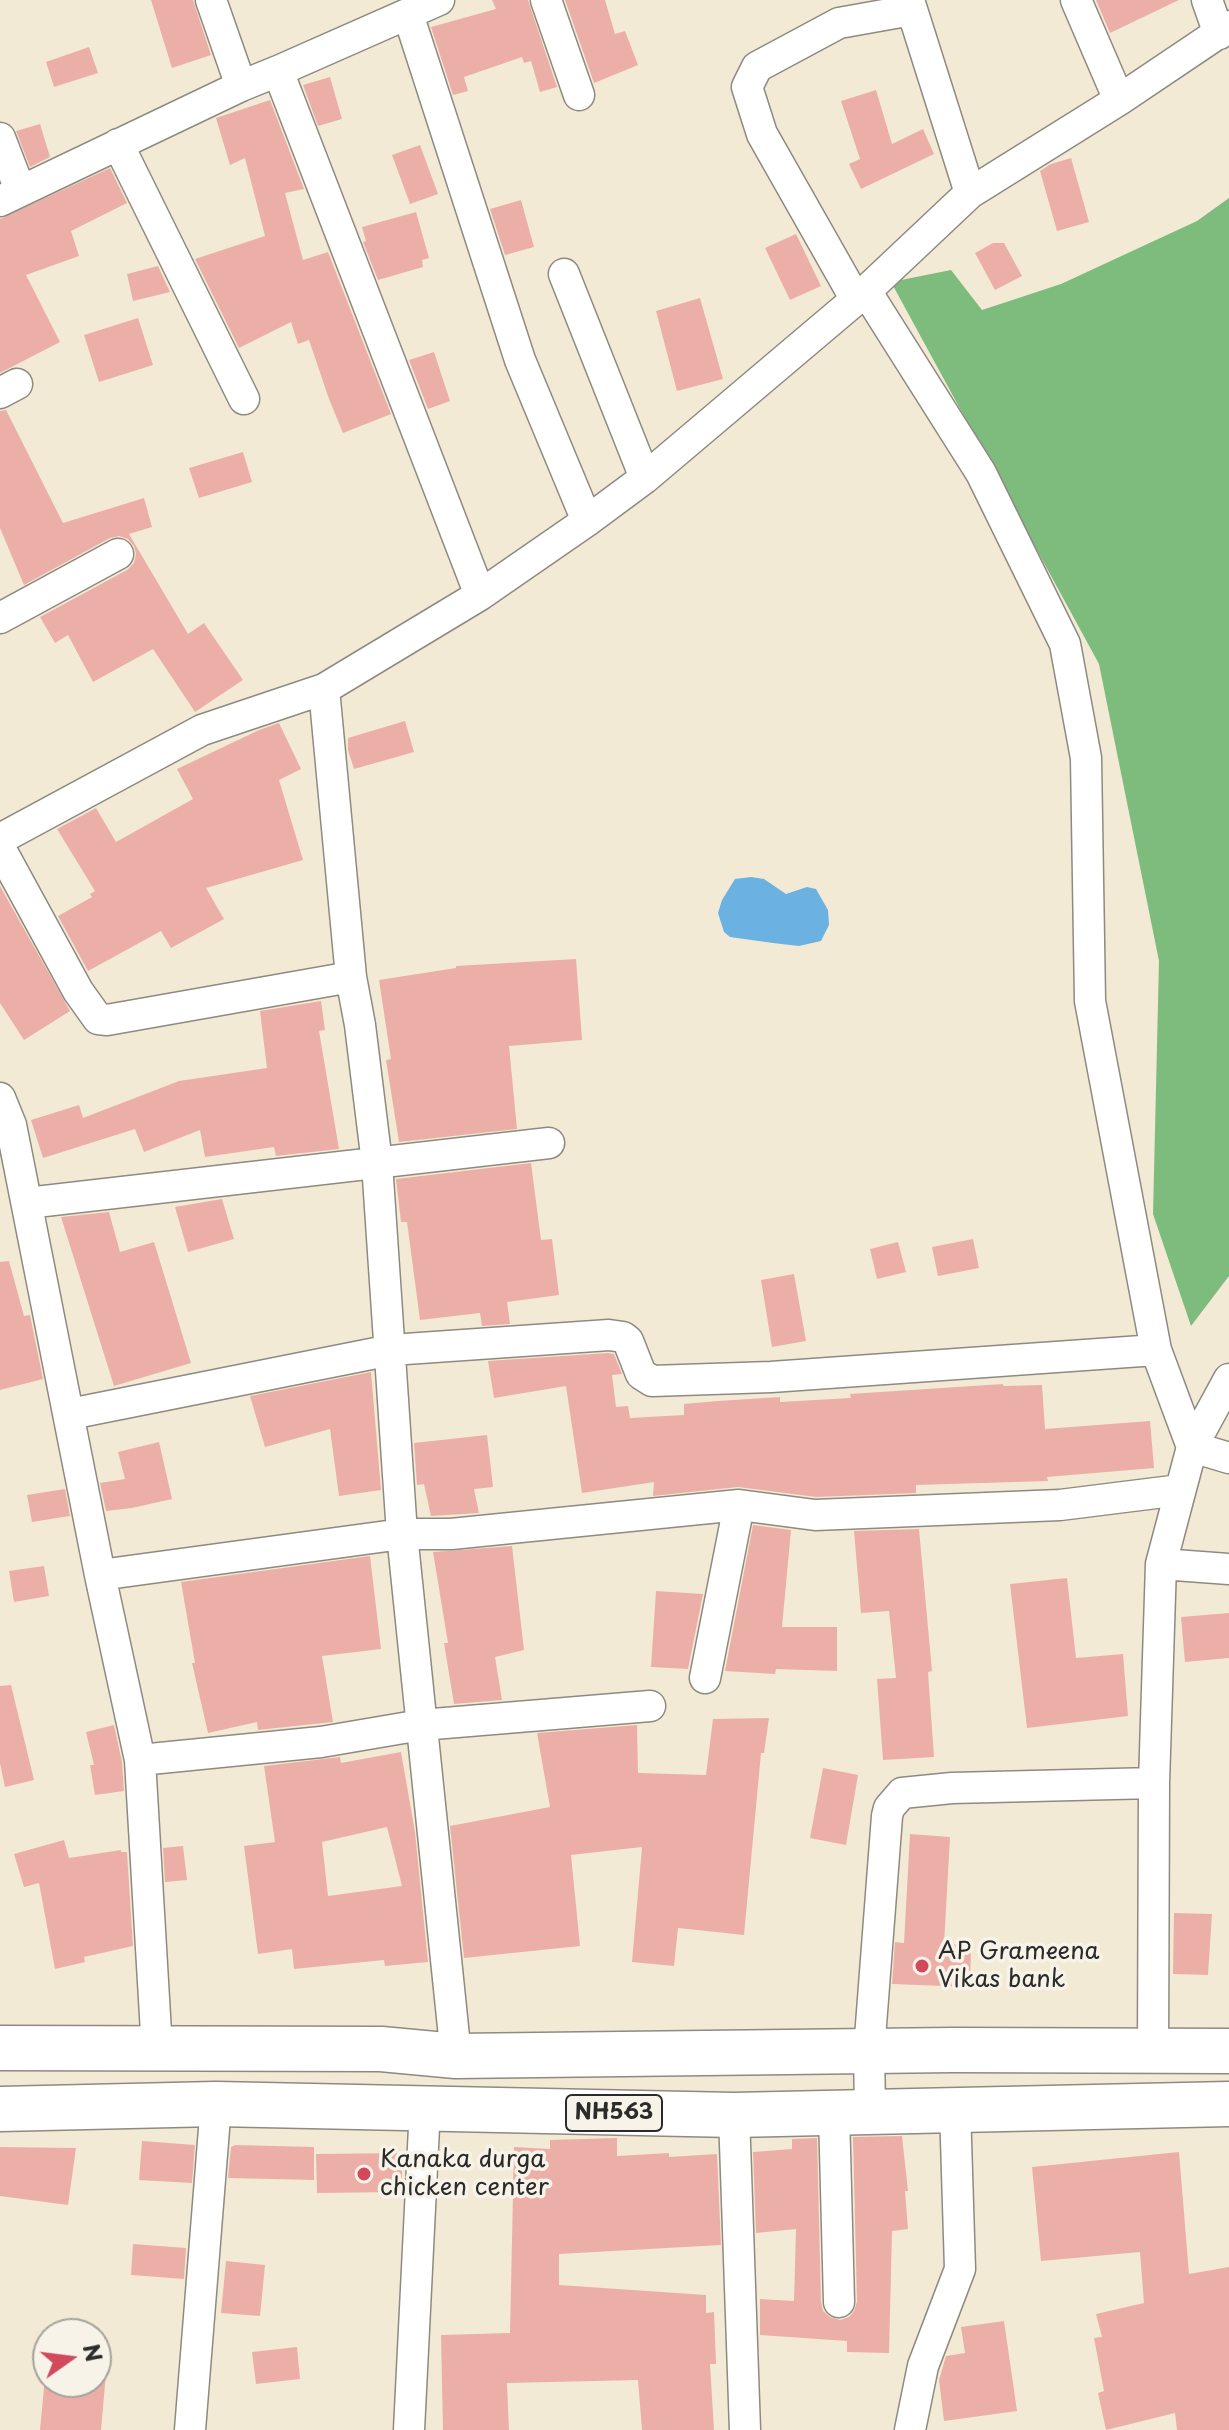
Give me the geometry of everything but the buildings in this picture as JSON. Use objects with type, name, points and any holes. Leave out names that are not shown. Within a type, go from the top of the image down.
[{"type":"highway","points":[[0,2048],[381,2049],[456,2056],[1229,2051]]},
{"type":"highway","name":"NH563","points":[[0,2109],[216,2104],[734,2115],[1229,2104]]},
{"type":"street","points":[[211,0],[241,86]]},
{"type":"street","points":[[0,138],[10,196],[241,86],[439,0]]},
{"type":"street","points":[[546,0],[579,95]]},
{"type":"street","points":[[1076,0],[1119,100]]},
{"type":"street","points":[[0,839],[202,730],[324,689],[480,595],[587,521],[645,478],[861,294],[970,193],[1224,30],[1207,0]]},
{"type":"street","points":[[970,193],[911,5],[833,11],[757,67],[747,87],[762,134],[861,294],[981,473],[1065,644],[1086,758],[1090,1001],[1156,1350],[1192,1447]]},
{"type":"street","points":[[408,14],[520,360],[587,521]]},
{"type":"street","points":[[278,71],[480,595]]},
{"type":"street","points":[[118,144],[244,399]]},
{"type":"street","points":[[564,274],[645,478]]},
{"type":"street","points":[[0,618],[118,554]]},
{"type":"street","points":[[324,689],[351,977],[377,1163],[402,1534],[456,2056]]},
{"type":"street","points":[[0,848],[78,991],[98,1019],[107,1020],[351,977]]},
{"type":"street","points":[[0,1098],[11,1125],[140,1760],[157,2050]]},
{"type":"street","points":[[27,1203],[549,1143]]},
{"type":"street","points":[[70,1414],[391,1350],[609,1335],[628,1341],[641,1374],[652,1381],[771,1377],[1156,1350]]},
{"type":"street","points":[[1153,2052],[1154,1783],[1161,1564],[1192,1447],[1229,1379]]},
{"type":"street","points":[[1192,1447],[1229,1458]]},
{"type":"street","points":[[100,1575],[402,1534],[451,1534],[739,1505],[815,1515],[1060,1505],[1180,1490]]},
{"type":"street","points":[[705,1678],[739,1505]]},
{"type":"street","points":[[1161,1564],[1229,1569]]},
{"type":"street","points":[[140,1760],[321,1742],[421,1725],[650,1706]]},
{"type":"street","points":[[839,2302],[852,2112],[869,2051],[889,1808],[902,1793],[952,1788],[1154,1783]]},
{"type":"street","points":[[190,2430],[216,2104]]},
{"type":"street","points":[[409,2430],[425,2107]]},
{"type":"street","points":[[910,2430],[923,2366],[960,2269],[955,2108]]},
{"type":"street","points":[[734,2115],[745,2430]]},
{"type":"green space","points":[[1229,198],[1229,1276],[1191,1326],[1153,1214],[1159,961],[1099,664],[891,282],[951,270],[982,310],[1061,284],[1197,221]]},
{"type":"water","points":[[735,879],[764,879],[786,894],[807,887],[816,889],[828,910],[829,925],[821,941],[799,946],[730,937],[724,932],[718,913],[722,900]]},
{"type":"place","name":"AP Grameena Vikas bank","points":[[922,1966]]},
{"type":"place","name":"Kanaka durga chicken center","points":[[364,2174]]}]
